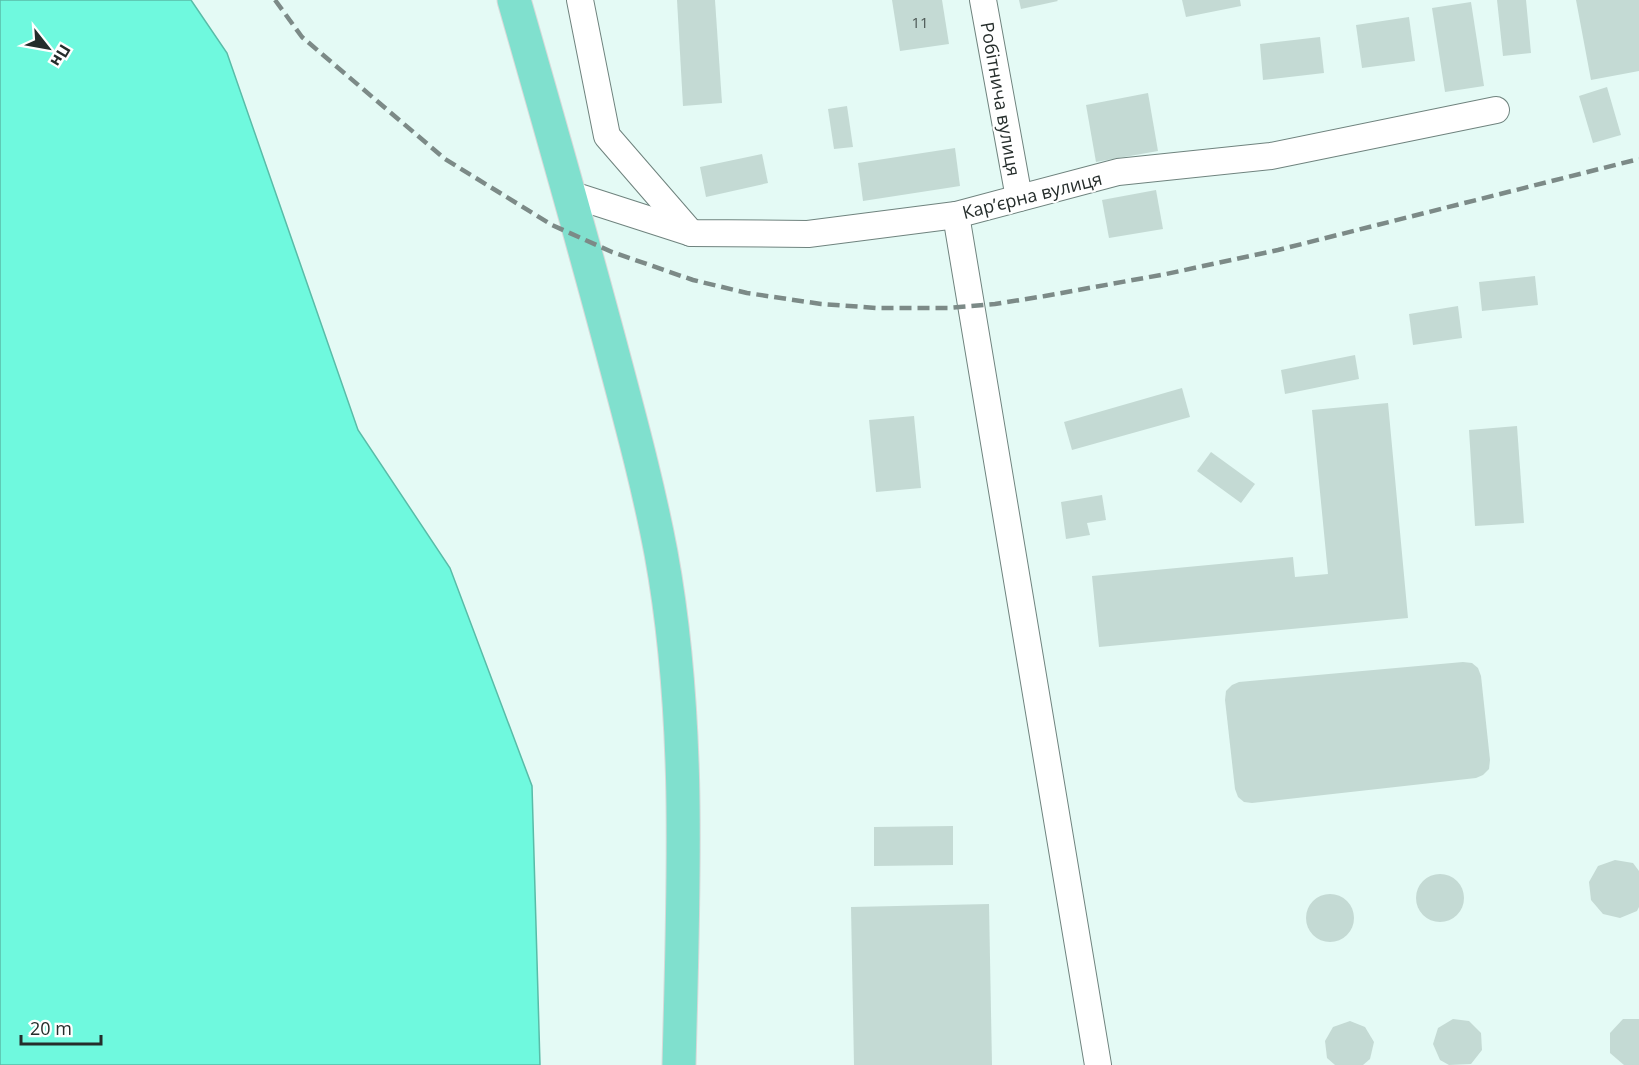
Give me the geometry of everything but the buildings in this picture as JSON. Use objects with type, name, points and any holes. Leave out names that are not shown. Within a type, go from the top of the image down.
[{"type":"highway","points":[[514,0],[570,194],[634,434],[661,554],[674,648],[683,778],[679,1065]]},
{"type":"street","points":[[580,0],[607,136],[691,233]]},
{"type":"street","name":"Робітнича вулиця","points":[[983,0],[1019,198]]},
{"type":"street","name":"Карʼєрна вулиця","points":[[570,194],[691,233],[808,234],[956,214],[1119,172],[1271,156],[1496,110]]},
{"type":"street","points":[[956,214],[1098,1065]]},
{"type":"shaded area","points":[[0,0],[191,0],[227,53],[358,430],[450,568],[532,786],[540,1065],[0,1065]]},
{"type":"railway","points":[[275,0],[302,37],[445,159],[552,225],[612,252],[693,280],[747,293],[821,304],[877,308],[948,308],[995,304],[1045,296],[1166,274],[1278,250],[1639,159]]}]
